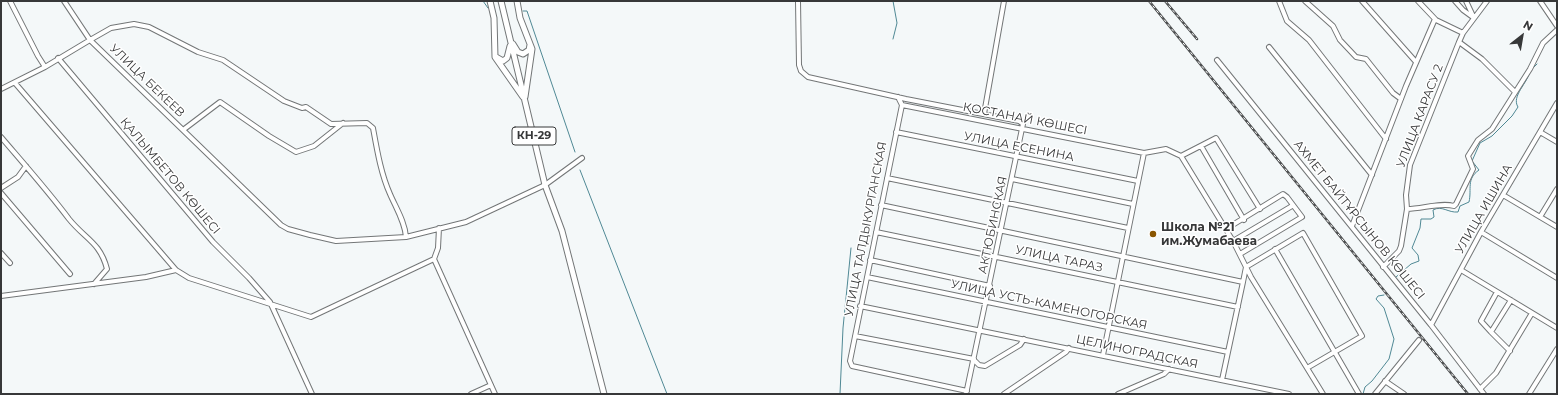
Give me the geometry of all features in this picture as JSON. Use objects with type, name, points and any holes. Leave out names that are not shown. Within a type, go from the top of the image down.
[{"type":"main road","points":[[490,1],[494,18],[495,57],[524,99]]},
{"type":"main road","name":"КН-29","points":[[501,1],[545,185],[562,231],[604,394]]},
{"type":"main road","points":[[517,1],[520,18],[532,49],[524,99]]},
{"type":"main road","points":[[495,57],[503,61],[507,58],[510,52],[511,40]]},
{"type":"main road","points":[[511,40],[520,54],[526,53],[530,44]]},
{"type":"street","points":[[10,1],[45,67]]},
{"type":"street","name":"УЛИЦА БЕКЕЕВ","points":[[64,1],[90,40],[281,224],[288,229],[336,241],[406,237],[466,222],[545,185],[582,158]]},
{"type":"street","points":[[798,1],[799,65],[803,74],[808,77],[898,97],[984,114],[1004,1]]},
{"type":"street","points":[[1279,1],[1287,21],[1309,40],[1386,139]]},
{"type":"street","points":[[1305,1],[1333,26],[1340,40],[1356,57],[1366,59],[1393,92],[1402,99]]},
{"type":"street","points":[[1362,1],[1416,62]]},
{"type":"street","points":[[1418,1],[1435,19],[1463,33]]},
{"type":"street","points":[[1455,1],[1463,10],[1474,18]]},
{"type":"street","points":[[1466,1],[1474,18]]},
{"type":"street","name":"УЛИЦА КАРАСУ 2","points":[[1383,267],[1399,251],[1407,209],[1406,195],[1410,165],[1463,33],[1487,1]]},
{"type":"street","points":[[1540,1],[1557,26]]},
{"type":"street","points":[[1352,226],[1416,62],[1435,19]]},
{"type":"street","points":[[1,89],[45,67],[111,28],[134,24],[149,27],[198,52],[223,60],[284,101],[302,108],[306,107],[331,124],[367,123],[373,128],[377,152],[390,194],[406,228],[406,237]]},
{"type":"street","points":[[1407,209],[1423,209],[1447,204],[1454,206],[1456,204],[1473,169],[1468,156],[1478,140],[1492,128],[1530,68],[1543,43],[1557,30]]},
{"type":"street","points":[[1459,42],[1482,59],[1515,92]]},
{"type":"street","points":[[1269,47],[1372,175]]},
{"type":"street","name":"ҚАЛЫМБЕТОВ КӨШЕСІ","points":[[58,58],[212,242],[249,278],[270,302]]},
{"type":"street","name":"АХМЕТ БАЙТҰРСЫНОВ КӨШЕСІ","points":[[1217,60],[1352,226],[1484,394]]},
{"type":"street","points":[[15,83],[176,270],[189,278],[311,316],[434,259]]},
{"type":"street","points":[[898,97],[902,105]]},
{"type":"street","points":[[183,130],[220,102],[269,136],[296,152],[314,146],[343,123]]},
{"type":"street","name":"УЛИЦА ИШИНА","points":[[1431,325],[1503,195],[1557,104]]},
{"type":"street","name":"ҚОСТАНАЙ КӨШЕСІ","points":[[902,105],[1144,153]]},
{"type":"street","name":"УЛИЦА ТАЛДЫКУРГАНСКАЯ","points":[[902,105],[850,361],[852,366],[967,392]]},
{"type":"street","name":"АКТЮБИНСКАЯ","points":[[967,392],[1023,130],[1023,124],[1019,120],[984,114]]},
{"type":"street","name":"УЛИЦА ЕСЕНИНА","points":[[896,132],[1138,181]]},
{"type":"street","points":[[1540,132],[1557,142]]},
{"type":"street","points":[[1,137],[70,220],[104,255],[107,269],[94,284]]},
{"type":"street","points":[[1182,156],[1216,138],[1260,210]]},
{"type":"street","points":[[1201,146],[1244,220]]},
{"type":"street","points":[[1102,355],[1144,153],[1166,149],[1182,156],[1233,241],[1246,267],[1323,394]]},
{"type":"street","points":[[1,188],[18,177],[26,166]]},
{"type":"street","points":[[887,178],[1128,228]]},
{"type":"street","points":[[1012,179],[1133,204]]},
{"type":"street","points":[[1540,217],[1557,189]]},
{"type":"street","points":[[1,193],[70,274]]},
{"type":"street","points":[[1226,229],[1244,220],[1283,194],[1302,217],[1240,254]]},
{"type":"street","points":[[1503,195],[1557,227]]},
{"type":"street","points":[[882,205],[1243,282]]},
{"type":"street","points":[[1233,241],[1292,206]]},
{"type":"street","points":[[439,228],[438,248],[434,259],[495,394]]},
{"type":"street","name":"УЛИЦА ТАРАЗ","points":[[876,232],[1238,307]]},
{"type":"street","points":[[1482,232],[1557,278]]},
{"type":"street","points":[[1222,380],[1246,267],[1303,233],[1362,336],[1307,368]]},
{"type":"street","points":[[1275,249],[1359,394]]},
{"type":"street","points":[[1,253],[10,264]]},
{"type":"street","points":[[870,260],[990,286]]},
{"type":"street","points":[[1,296],[146,277],[176,270]]},
{"type":"street","points":[[1461,270],[1557,328]]},
{"type":"street","name":"УЛИЦА УСТЬ-КАМЕНОГОРСКАЯ","points":[[867,277],[1228,352]]},
{"type":"street","points":[[1497,292],[1481,321],[1510,351]]},
{"type":"street","points":[[1491,332],[1511,300]]},
{"type":"street","points":[[270,302],[312,394]]},
{"type":"street","name":"ЦЕЛИНОГРАДСКАЯ","points":[[860,306],[1289,394]]},
{"type":"street","points":[[1480,389],[1496,373],[1532,314]]},
{"type":"street","points":[[855,336],[974,360],[979,365],[985,366],[1020,345],[1024,339]]},
{"type":"street","points":[[1375,394],[1418,340]]},
{"type":"street","points":[[1004,394],[1066,352],[1069,348]]},
{"type":"street","points":[[1529,394],[1557,349]]},
{"type":"street","points":[[1118,394],[1164,374],[1169,369]]},
{"type":"street","points":[[1385,381],[1404,394]]},
{"type":"street","points":[[471,394],[491,385]]},
{"type":"waterway","points":[[483,1],[488,8]]},
{"type":"waterway","points":[[893,1],[897,23],[893,39]]},
{"type":"waterway","points":[[523,11],[527,11],[575,152]]},
{"type":"waterway","points":[[1532,69],[1537,64]]},
{"type":"waterway","points":[[1396,277],[1411,264],[1419,261],[1418,255],[1412,248],[1420,228],[1421,219],[1431,219],[1434,217],[1433,210],[1439,208],[1458,212],[1460,206],[1469,202],[1472,177],[1479,170],[1472,161],[1480,143],[1492,136],[1512,116],[1518,107],[1516,103],[1518,94],[1529,76],[1530,71]]},
{"type":"waterway","points":[[580,170],[667,394]]},
{"type":"waterway","points":[[840,394],[843,328],[851,248]]},
{"type":"waterway","points":[[1363,394],[1365,387],[1372,381],[1389,359],[1394,339],[1384,308],[1376,299],[1378,296],[1384,295]]},
{"type":"railway","points":[[1149,1],[1468,394]]},
{"type":"railway","points":[[1165,1],[1197,39]]},
{"type":"place","name":"Школа №21 им.Жумабаева","points":[[1153,234]]}]
